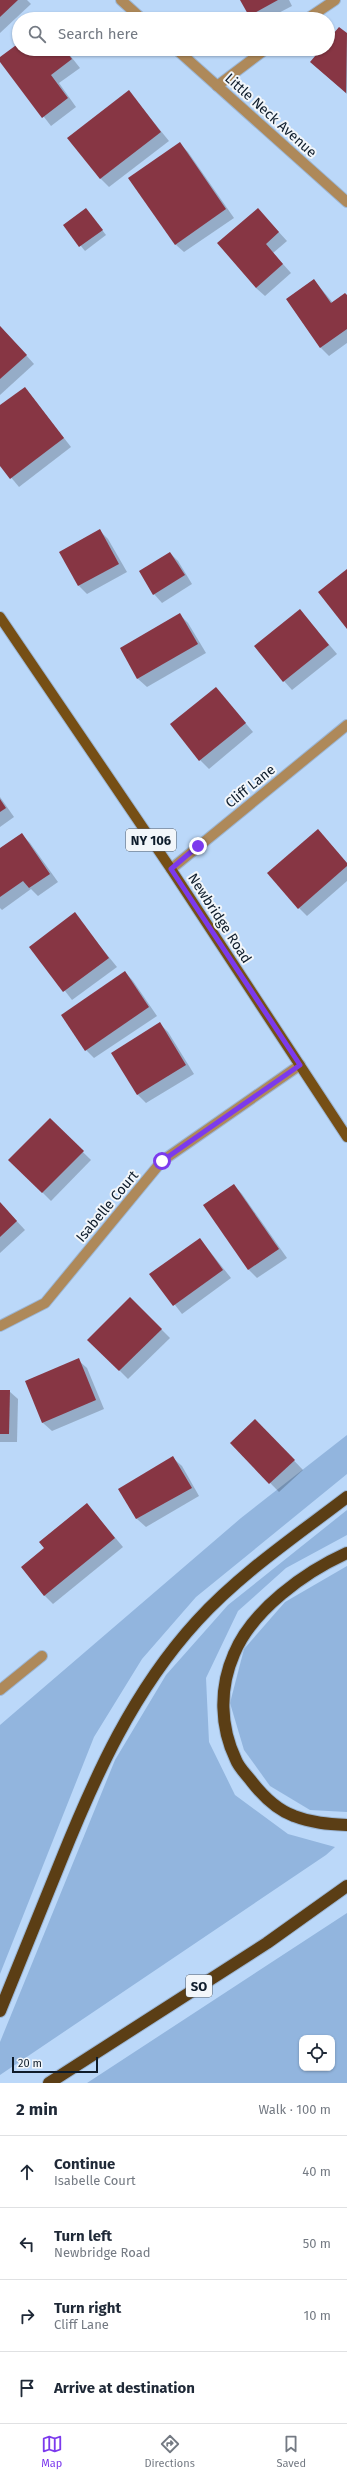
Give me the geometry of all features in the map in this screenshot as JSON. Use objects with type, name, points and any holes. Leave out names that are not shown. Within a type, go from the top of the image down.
[{"type":"highway","points":[[0,2011],[94,1780],[128,1713],[164,1662],[197,1620],[238,1582],[347,1497]]},
{"type":"highway","points":[[347,1553],[300,1579],[258,1616],[234,1653],[223,1686],[224,1726],[236,1761],[264,1797],[298,1818],[317,1824],[347,1825]]},
{"type":"highway","name":"SO","points":[[49,2083],[267,1943],[347,1886]]},
{"type":"main road","name":"Newbridge Road","points":[[0,617],[171,869],[347,1137]]},
{"type":"street","points":[[121,0],[134,12]]},
{"type":"street","points":[[317,12],[335,0]]},
{"type":"street","name":"Little Neck Avenue","points":[[184,56],[347,202]]},
{"type":"street","points":[[217,86],[257,56]]},
{"type":"street","name":"Cliff Lane","points":[[171,869],[347,725]]},
{"type":"street","name":"Isabelle Court","points":[[0,1326],[45,1303],[162,1161],[300,1065]]},
{"type":"street","points":[[0,1690],[42,1656]]},
{"type":"shaded area","points":[[347,1435],[347,1474],[196,1597],[142,1659],[94,1737],[0,1974],[0,1725],[241,1518]]},
{"type":"shaded area","points":[[347,1510],[347,1535],[286,1568],[238,1611],[206,1678],[209,1742],[235,1795],[288,1834],[335,1847],[326,1855],[0,2075],[0,2042],[115,1760],[166,1675],[228,1605]]},
{"type":"shaded area","points":[[347,1566],[347,1812],[310,1810],[270,1786],[244,1750],[230,1703],[244,1649],[285,1602]]},
{"type":"shaded area","points":[[347,1913],[347,2083],[87,2083]]},
{"type":"building","points":[[0,0],[18,0],[0,17]]},
{"type":"building","points":[[240,0],[278,0],[256,12],[247,12]]},
{"type":"building","points":[[339,27],[347,33],[346,93],[310,62],[315,56],[335,56],[335,32]]},
{"type":"building","points":[[12,48],[12,56],[70,56],[72,59],[51,75],[68,98],[42,118],[0,62],[0,57]]},
{"type":"building","points":[[129,90],[161,132],[100,179],[67,138]]},
{"type":"building","points":[[180,142],[226,209],[175,245],[128,178]]},
{"type":"building","points":[[86,208],[103,230],[79,247],[63,225]]},
{"type":"building","points":[[258,208],[279,232],[266,244],[283,264],[256,288],[217,243]]},
{"type":"building","points":[[314,279],[331,303],[345,293],[347,295],[347,329],[320,348],[286,299]]},
{"type":"building","points":[[0,326],[27,355],[0,379]]},
{"type":"building","points":[[25,387],[64,438],[10,479],[0,466],[0,405]]},
{"type":"building","points":[[100,529],[119,564],[78,586],[59,552]]},
{"type":"building","points":[[170,552],[185,575],[153,595],[139,571]]},
{"type":"building","points":[[347,569],[347,629],[318,592]]},
{"type":"building","points":[[300,609],[329,645],[283,682],[254,646]]},
{"type":"building","points":[[180,613],[198,644],[137,679],[120,648]]},
{"type":"building","points":[[216,687],[246,723],[199,761],[170,724]]},
{"type":"building","points":[[0,799],[6,808],[0,812]]},
{"type":"building","points":[[318,829],[347,863],[347,866],[298,909],[267,873]]},
{"type":"building","points":[[22,833],[50,874],[29,888],[23,881],[0,897],[0,848]]},
{"type":"building","points":[[75,912],[109,958],[63,992],[29,947]]},
{"type":"building","points":[[125,971],[149,1007],[85,1051],[61,1015]]},
{"type":"building","points":[[160,1022],[186,1065],[137,1095],[111,1053]]},
{"type":"building","points":[[50,1118],[84,1151],[42,1193],[8,1160]]},
{"type":"building","points":[[234,1184],[279,1249],[248,1270],[203,1205]]},
{"type":"building","points":[[0,1202],[17,1221],[0,1237]]},
{"type":"building","points":[[200,1238],[223,1270],[173,1306],[149,1274]]},
{"type":"building","points":[[130,1297],[162,1329],[119,1371],[87,1340]]},
{"type":"building","points":[[79,1358],[96,1400],[42,1423],[25,1381]]},
{"type":"building","points":[[0,1390],[10,1390],[9,1434],[0,1434]]},
{"type":"building","points":[[255,1419],[295,1460],[269,1484],[230,1443]]},
{"type":"building","points":[[173,1456],[192,1488],[136,1519],[118,1489]]},
{"type":"building","points":[[87,1503],[115,1538],[44,1596],[21,1567],[44,1548],[39,1542]]},
{"type":"route","points":[[162,1161],[300,1065],[171,869],[198,846]]}]
